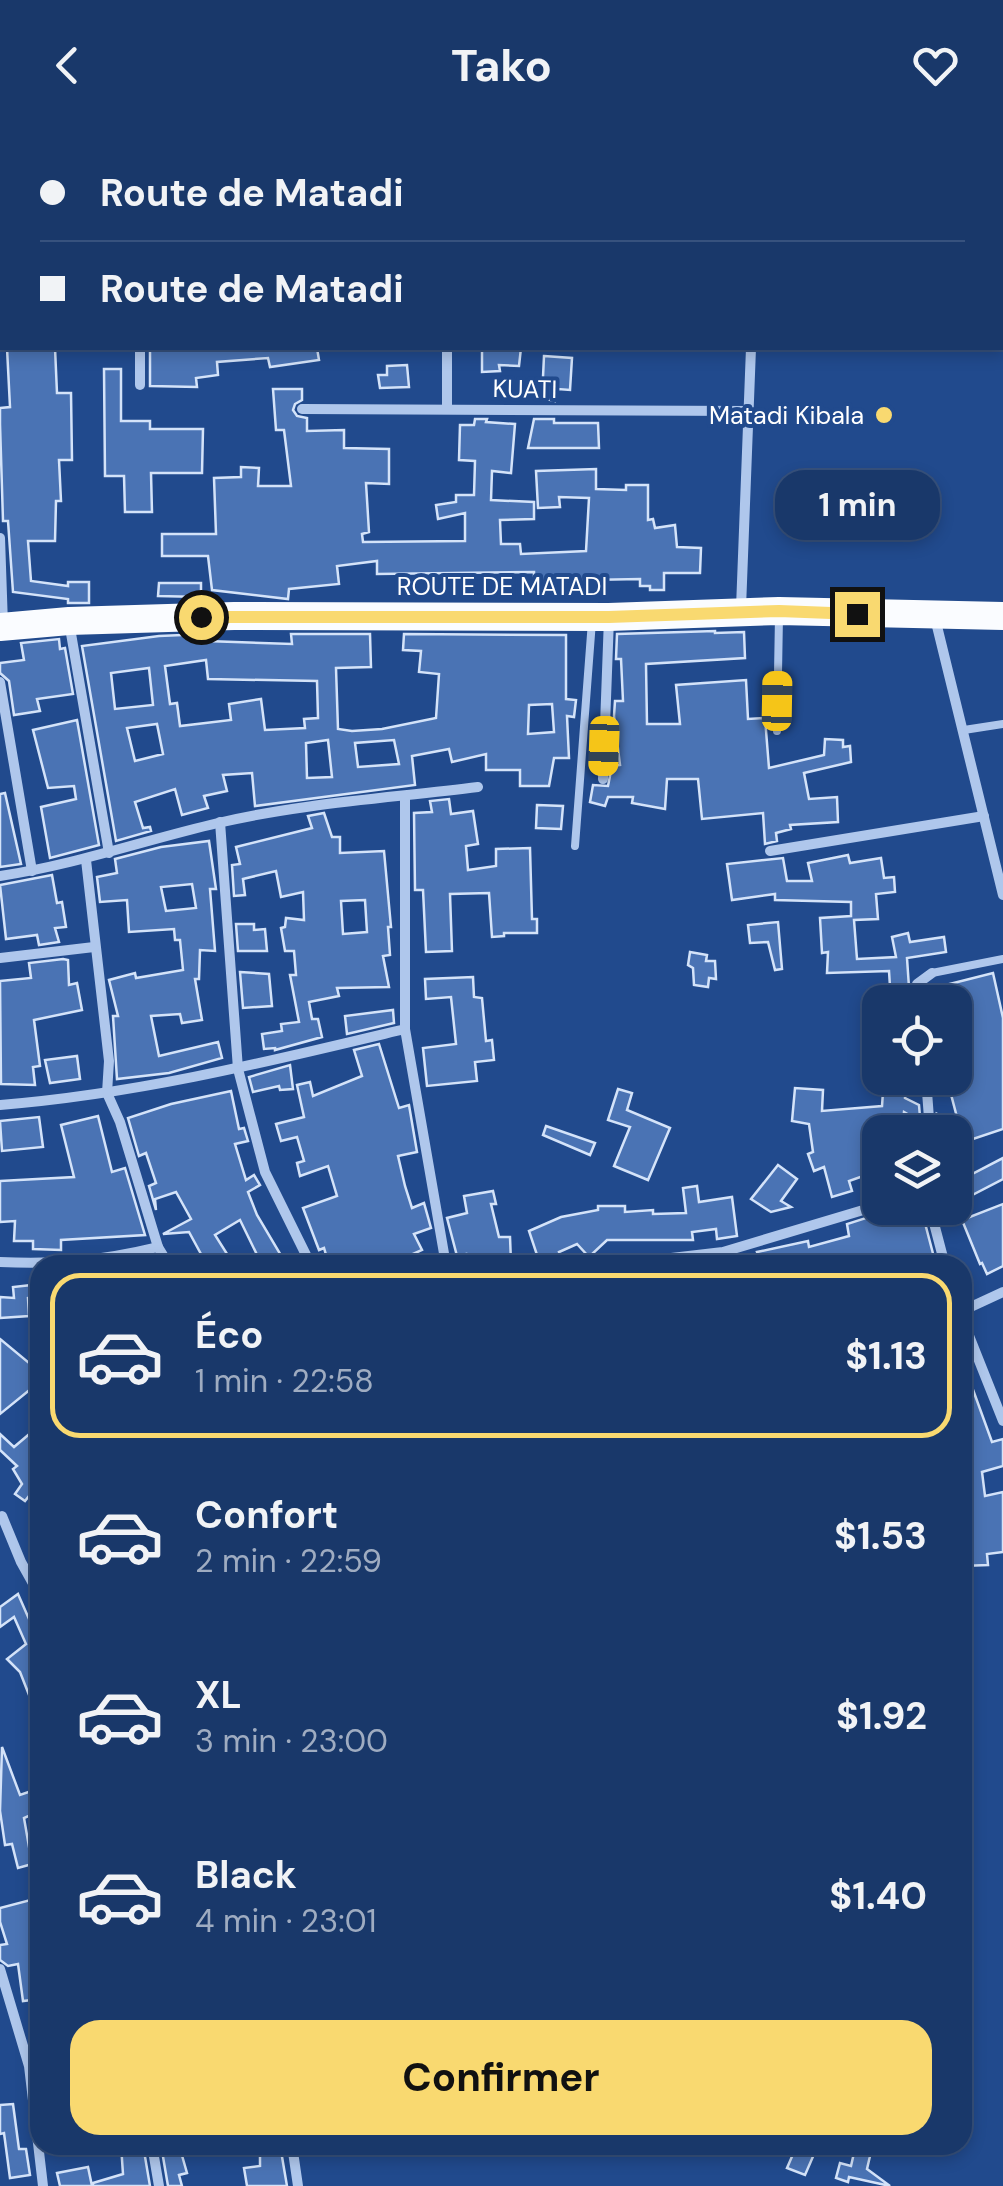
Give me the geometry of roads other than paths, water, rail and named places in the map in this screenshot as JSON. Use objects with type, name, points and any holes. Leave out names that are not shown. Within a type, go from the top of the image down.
[{"type":"highway","name":"ROUTE DE MATADI","points":[[2,626],[329,615],[600,617],[779,611],[1003,616]]},
{"type":"street","points":[[140,350],[140,385]]},
{"type":"street","points":[[447,350],[447,408]]},
{"type":"street","points":[[741,614],[751,350]]},
{"type":"street","name":"KUATI","points":[[302,409],[748,411]]},
{"type":"street","points":[[0,538],[2,626]]},
{"type":"street","points":[[600,617],[603,779]]},
{"type":"street","points":[[934,617],[1003,895]]},
{"type":"street","points":[[69,621],[109,853]]},
{"type":"street","points":[[0,682],[32,872]]},
{"type":"street","points":[[0,876],[86,860],[220,822],[478,787]]},
{"type":"street","points":[[405,796],[404,1029],[444,1255]]},
{"type":"street","points":[[770,851],[984,816]]},
{"type":"street","points":[[220,822],[238,1070],[265,1172],[307,1255]]},
{"type":"street","points":[[86,860],[109,1062],[107,1093],[163,1255]]},
{"type":"street","points":[[0,958],[94,947]]},
{"type":"street","points":[[918,985],[932,973]]},
{"type":"street","points":[[0,1104],[107,1093],[238,1070],[404,1029]]},
{"type":"street","points":[[698,1255],[724,1252],[862,1211]]},
{"type":"street","points":[[934,1225],[942,1255]]},
{"type":"street","points":[[121,1255],[158,1246]]},
{"type":"street","points":[[0,1262],[30,1263]]},
{"type":"street","points":[[972,1309],[1003,1292]]},
{"type":"street","points":[[972,1340],[1003,1421]]},
{"type":"street","points":[[2,1516],[30,1579]]},
{"type":"street","points":[[0,1969],[30,2055]]},
{"type":"street","points":[[41,2155],[43,2186]]},
{"type":"street","points":[[154,2155],[159,2186]]},
{"type":"street","points":[[293,2155],[298,2186]]},
{"type":"lane","points":[[776,731],[779,611]]},
{"type":"lane","points":[[575,846],[600,617]]},
{"type":"lane","points":[[964,730],[1003,724]]},
{"type":"lane","points":[[932,973],[1003,959]]},
{"type":"place","name":"Matadi Kibala","points":[[884,415]]}]
